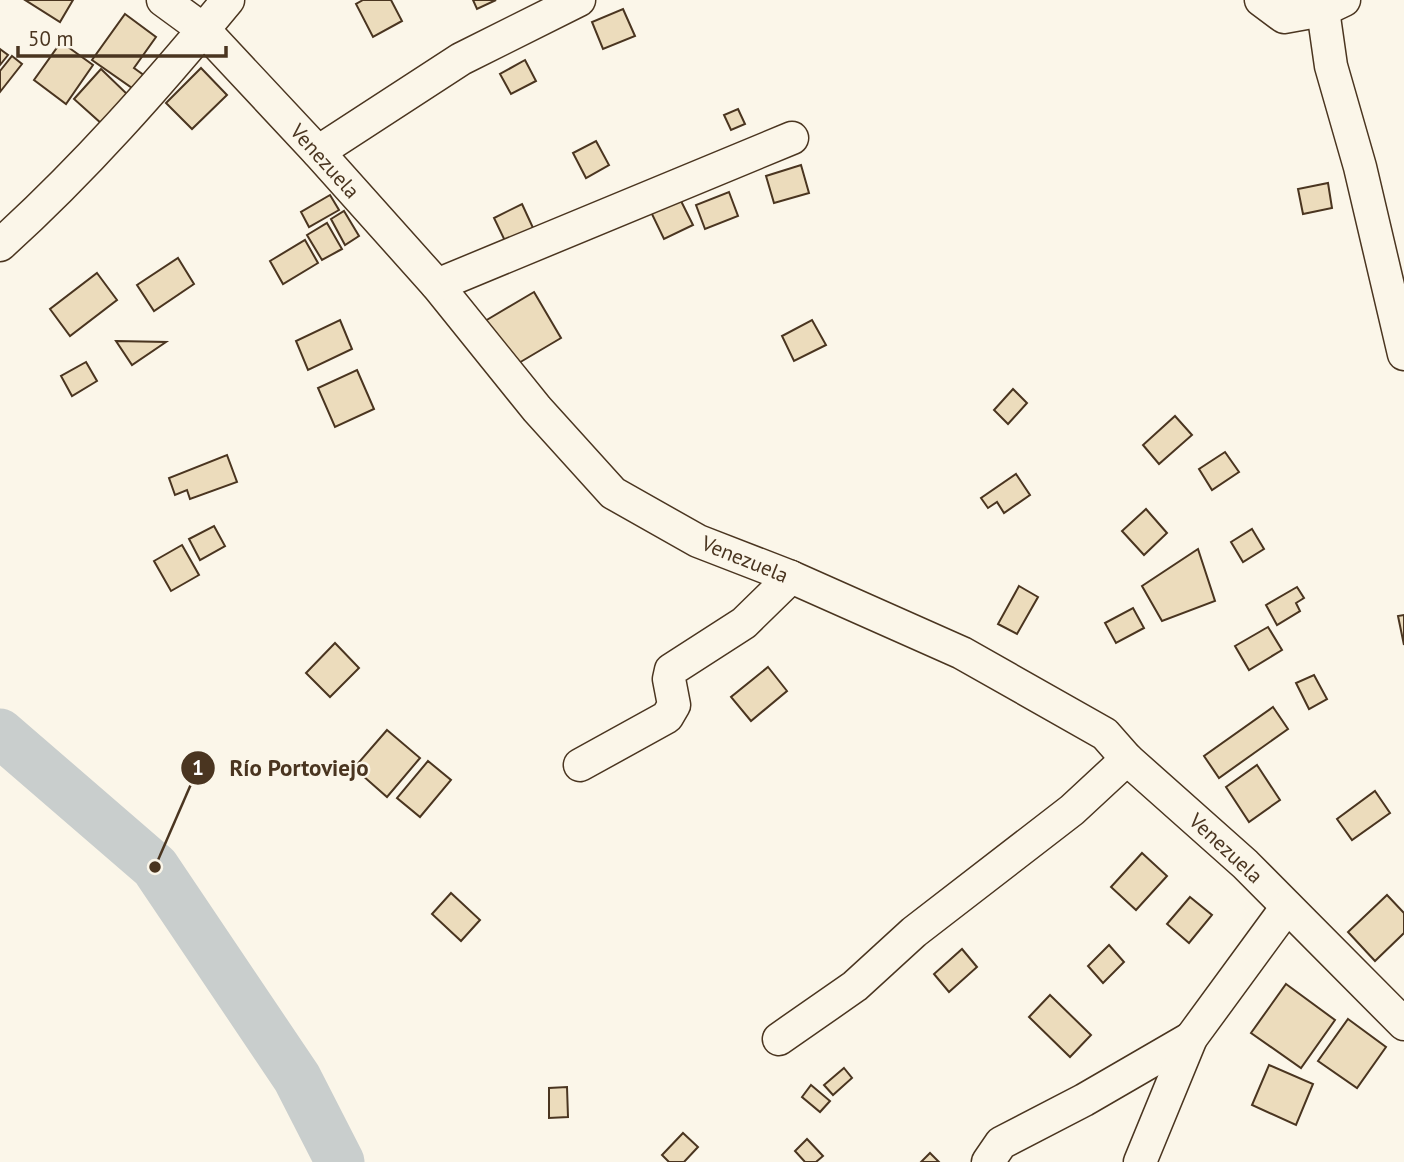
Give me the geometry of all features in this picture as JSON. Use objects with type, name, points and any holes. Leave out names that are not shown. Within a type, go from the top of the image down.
[{"type":"street","name":"Venezuela","points":[[163,0],[204,30],[318,152],[437,285],[537,409],[613,493],[698,541],[791,578],[961,653],[1105,734],[1127,759],[1245,864],[1399,1013]]},
{"type":"street","points":[[0,245],[41,208],[177,65],[228,0]]},
{"type":"street","points":[[318,152],[461,59],[579,0]]},
{"type":"street","points":[[1261,0],[1284,17],[1333,5],[1331,66],[1360,167],[1404,354]]},
{"type":"street","points":[[437,285],[792,138]]},
{"type":"street","points":[[580,765],[667,717],[674,705],[669,679],[671,670],[744,623],[791,578]]},
{"type":"street","points":[[779,1039],[855,986],[914,932],[1072,810],[1127,759]]},
{"type":"street","points":[[1140,1162],[1191,1038],[1287,907]]},
{"type":"street","points":[[988,1162],[1002,1143],[1084,1100],[1191,1038]]},
{"type":"building","points":[[25,0],[73,0],[60,22]]},
{"type":"building","points":[[363,0],[391,0],[402,21],[373,37],[356,4]]},
{"type":"building","points":[[473,0],[496,0],[477,9]]},
{"type":"building","points":[[623,9],[635,36],[603,49],[592,22]]},
{"type":"building","points":[[125,14],[156,37],[134,68],[145,76],[135,90],[92,60]]},
{"type":"building","points":[[61,42],[93,65],[66,104],[34,80]]},
{"type":"building","points":[[0,49],[8,55],[0,65]]},
{"type":"building","points":[[12,56],[22,64],[0,92],[0,71]]},
{"type":"building","points":[[525,60],[536,81],[511,94],[500,74]]},
{"type":"building","points":[[201,68],[227,95],[192,129],[166,103]]},
{"type":"building","points":[[101,69],[128,95],[102,124],[74,99]]},
{"type":"building","points":[[738,109],[745,124],[731,130],[724,115]]},
{"type":"building","points":[[596,141],[609,165],[586,178],[573,153]]},
{"type":"building","points":[[801,165],[809,193],[774,203],[766,176]]},
{"type":"building","points":[[1328,183],[1332,208],[1303,214],[1298,189]]},
{"type":"building","points":[[729,192],[738,216],[705,229],[696,205]]},
{"type":"building","points":[[330,195],[339,210],[309,227],[301,212]]},
{"type":"building","points":[[679,197],[693,225],[664,239],[650,210]]},
{"type":"building","points":[[522,204],[534,230],[506,243],[494,218]]},
{"type":"building","points":[[344,211],[359,236],[345,245],[331,219]]},
{"type":"building","points":[[327,223],[342,249],[322,260],[307,235]]},
{"type":"building","points":[[305,240],[318,263],[283,284],[270,261]]},
{"type":"building","points":[[178,258],[194,284],[154,311],[137,285]]},
{"type":"building","points":[[97,273],[117,300],[70,336],[50,309]]},
{"type":"building","points":[[534,292],[561,338],[512,367],[485,321]]},
{"type":"building","points":[[340,320],[352,349],[308,370],[296,341]]},
{"type":"building","points":[[812,320],[826,345],[794,361],[782,336]]},
{"type":"building","points":[[116,341],[166,342],[132,365]]},
{"type":"building","points":[[86,362],[97,381],[72,396],[61,376]]},
{"type":"building","points":[[357,370],[374,409],[335,427],[318,388]]},
{"type":"building","points":[[1013,389],[1027,403],[1008,424],[994,410]]},
{"type":"building","points":[[1175,416],[1192,435],[1159,464],[1143,445]]},
{"type":"building","points":[[1225,452],[1239,472],[1212,490],[1199,469]]},
{"type":"building","points":[[227,455],[237,482],[190,499],[187,490],[175,495],[169,478]]},
{"type":"building","points":[[1016,474],[1030,495],[1004,513],[997,502],[988,508],[981,498]]},
{"type":"building","points":[[1146,509],[1167,533],[1144,555],[1122,531]]},
{"type":"building","points":[[214,526],[225,546],[200,560],[189,539]]},
{"type":"building","points":[[1252,529],[1264,549],[1243,562],[1231,542]]},
{"type":"building","points":[[182,545],[199,575],[171,591],[154,561]]},
{"type":"building","points":[[1198,549],[1215,601],[1162,621],[1142,586]]},
{"type":"building","points":[[1019,586],[1038,597],[1017,634],[998,624]]},
{"type":"building","points":[[1297,587],[1304,598],[1296,603],[1300,611],[1277,625],[1266,605]]},
{"type":"building","points":[[1133,608],[1144,628],[1116,643],[1105,623]]},
{"type":"building","points":[[1404,615],[1404,645],[1398,616]]},
{"type":"building","points":[[1268,627],[1282,650],[1249,670],[1235,646]]},
{"type":"building","points":[[335,643],[359,668],[330,697],[306,673]]},
{"type":"building","points":[[768,667],[787,691],[751,721],[731,697]]},
{"type":"building","points":[[1314,675],[1327,699],[1309,709],[1296,683]]},
{"type":"building","points":[[1273,707],[1288,729],[1219,778],[1204,756]]},
{"type":"building","points":[[387,730],[420,758],[387,797],[354,768]]},
{"type":"building","points":[[428,761],[451,780],[420,817],[397,798]]},
{"type":"building","points":[[1257,765],[1280,800],[1249,822],[1226,787]]},
{"type":"building","points":[[1375,791],[1390,813],[1352,840],[1337,819]]},
{"type":"building","points":[[1142,853],[1167,876],[1136,910],[1111,887]]},
{"type":"building","points":[[451,893],[480,920],[461,941],[432,914]]},
{"type":"building","points":[[1387,895],[1404,913],[1404,933],[1375,961],[1348,932]]},
{"type":"building","points":[[1190,897],[1212,915],[1189,943],[1167,924]]},
{"type":"building","points":[[1109,945],[1124,962],[1103,983],[1088,966]]},
{"type":"building","points":[[962,949],[977,967],[949,992],[934,974]]},
{"type":"building","points":[[1286,984],[1335,1020],[1301,1068],[1251,1033]]},
{"type":"building","points":[[1050,995],[1091,1035],[1070,1057],[1029,1017]]},
{"type":"building","points":[[1348,1019],[1386,1047],[1357,1088],[1318,1061]]},
{"type":"building","points":[[1269,1065],[1313,1084],[1296,1125],[1252,1105]]},
{"type":"building","points":[[844,1068],[852,1078],[833,1095],[824,1085]]},
{"type":"building","points":[[811,1085],[830,1101],[820,1112],[802,1097]]},
{"type":"building","points":[[567,1087],[568,1117],[549,1118],[549,1088]]},
{"type":"building","points":[[683,1133],[698,1147],[684,1162],[669,1162],[662,1155]]},
{"type":"building","points":[[807,1139],[823,1156],[816,1162],[805,1162],[795,1151]]},
{"type":"building","points":[[930,1153],[939,1162],[921,1162]]},
{"type":"waterway","points":[[0,733],[155,867],[297,1078],[340,1162]]},
{"type":"place","name":"Río Portoviejo","points":[[155,867]]}]
